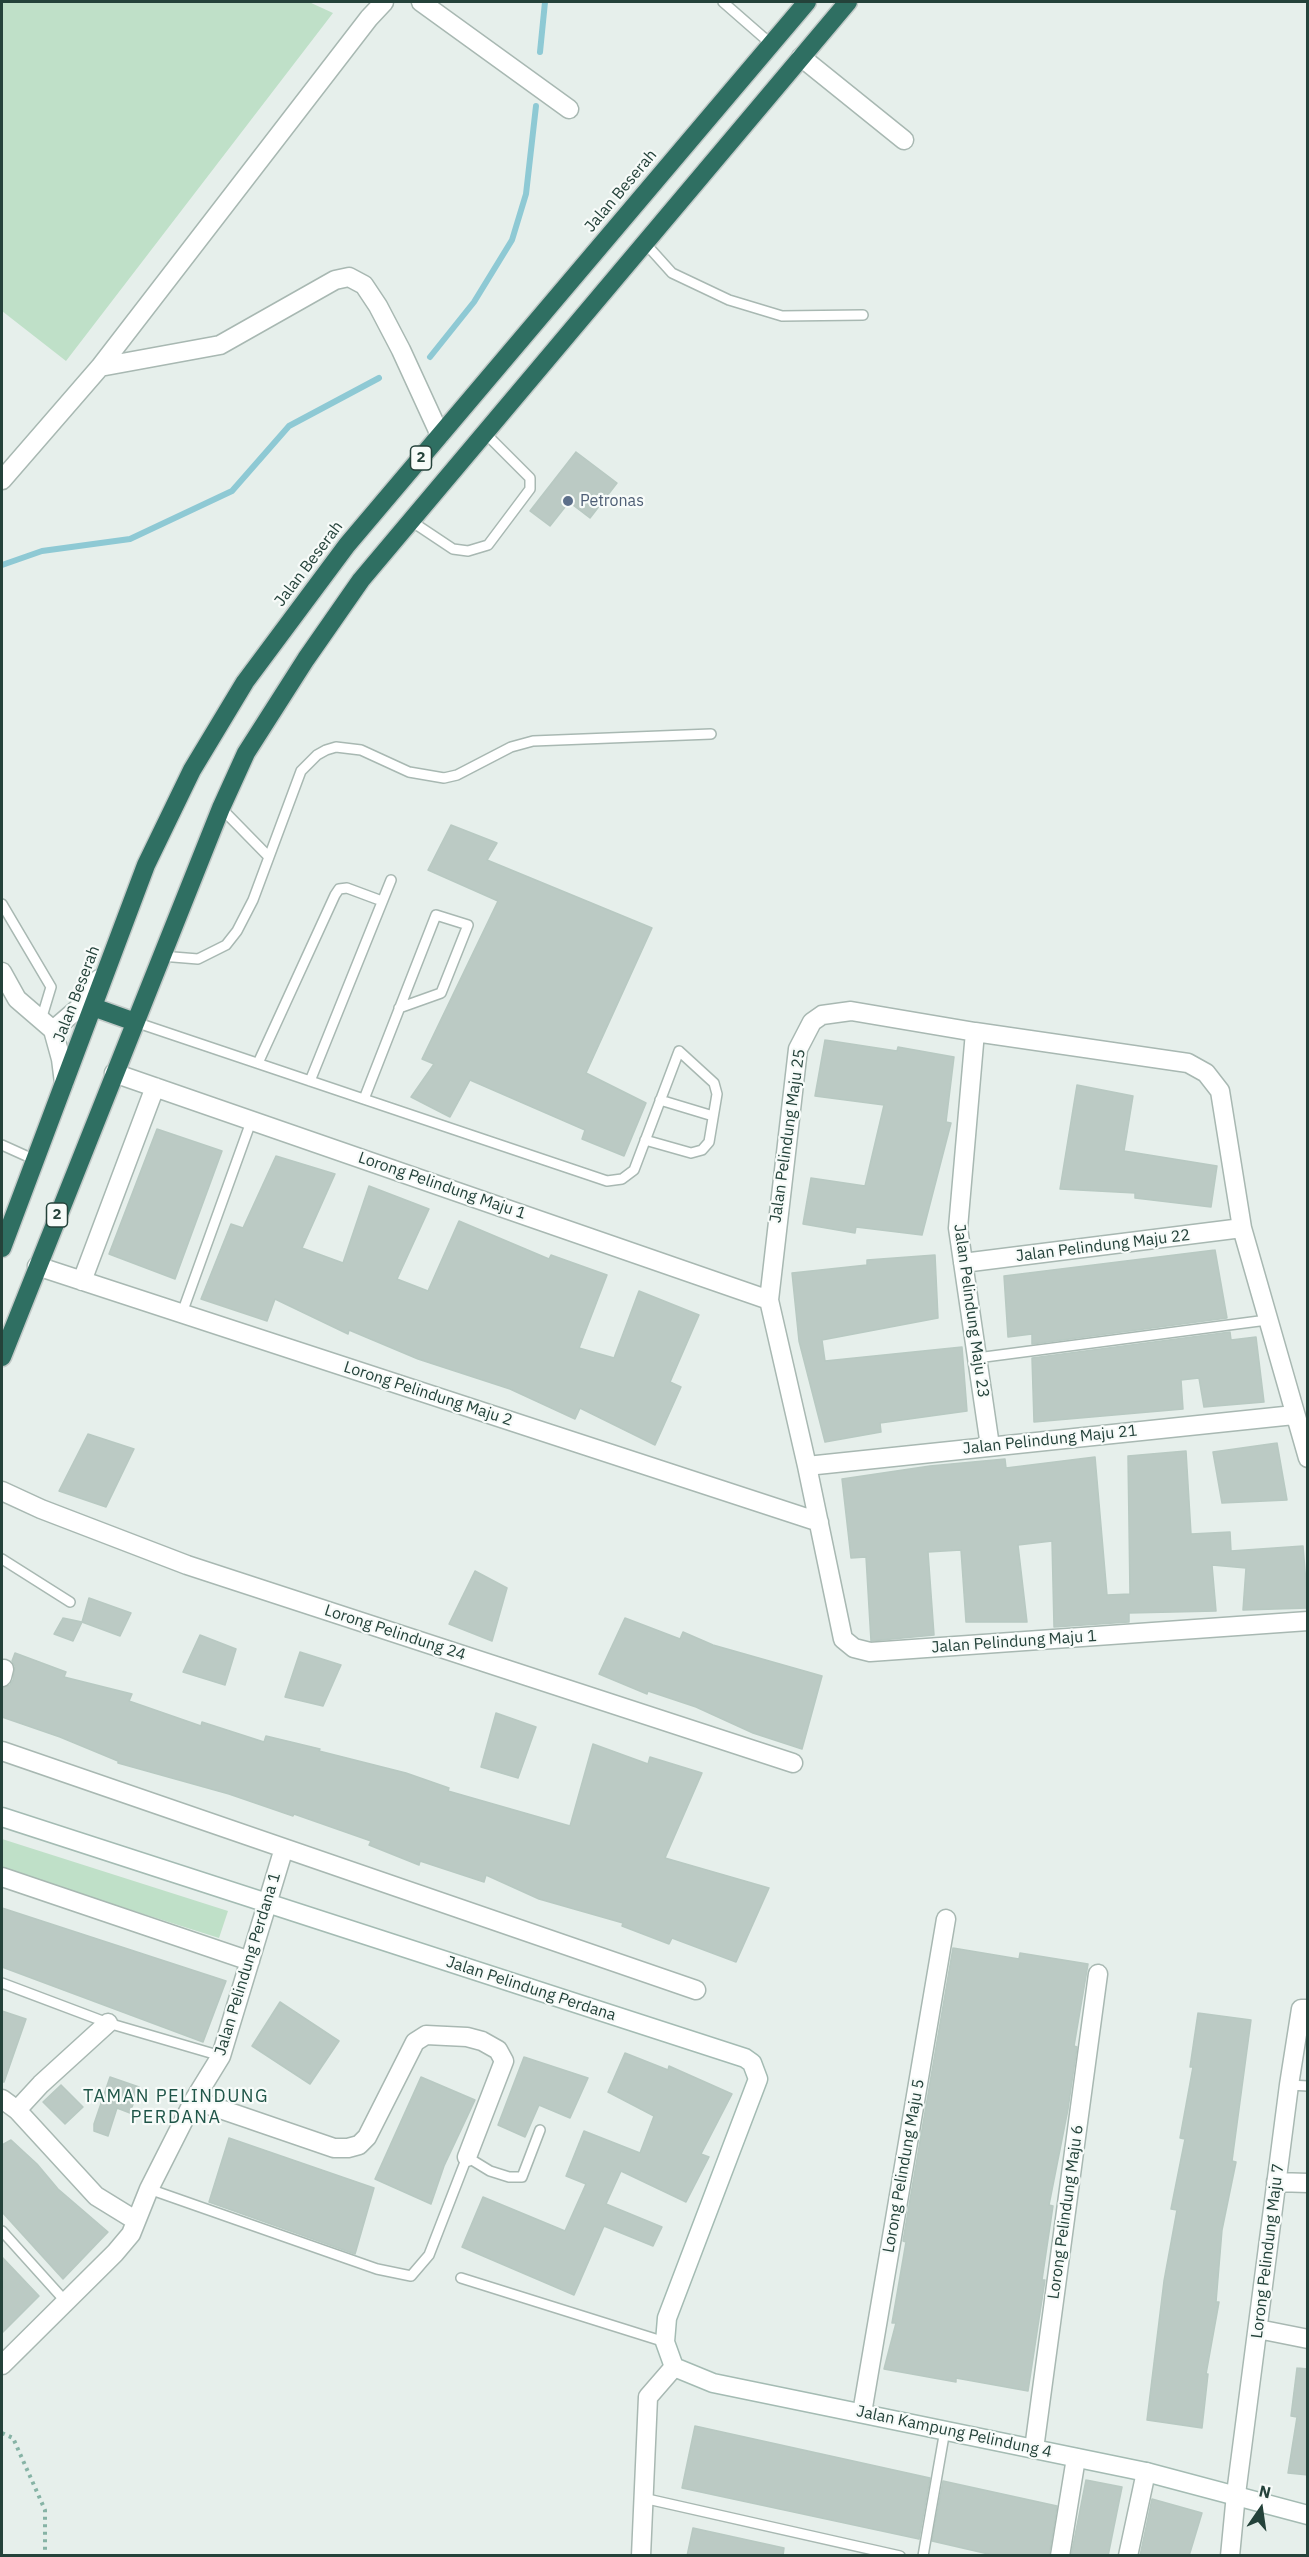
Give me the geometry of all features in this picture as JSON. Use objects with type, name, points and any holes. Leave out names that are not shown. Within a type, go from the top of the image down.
[{"type":"highway","name":"Jalan Beserah","points":[[2,1248],[33,1159],[146,865],[192,770],[244,682],[347,545],[807,2]]},
{"type":"highway","name":"2","points":[[2,1357],[161,956],[221,808],[246,753],[306,658],[361,580],[848,2]]},
{"type":"highway","points":[[93,1007],[135,1022]]},
{"type":"street","points":[[2,480],[100,367],[373,10],[384,2]]},
{"type":"street","points":[[421,2],[569,109]]},
{"type":"street","points":[[801,57],[904,140]]},
{"type":"street","points":[[100,367],[220,345],[335,280],[349,277],[363,285],[378,306],[440,435]]},
{"type":"street","points":[[47,1025],[81,1006],[109,963]]},
{"type":"street","points":[[2,972],[17,999],[47,1025],[61,1059],[64,1083]]},
{"type":"street","name":"Jalan Pelindung Maju 25","points":[[819,1522],[769,1300],[798,1049],[812,1023],[822,1015],[851,1011],[975,1032],[1188,1063],[1206,1073],[1220,1091],[1242,1228]]},
{"type":"street","name":"Jalan Pelindung Maju 23","points":[[975,1032],[959,1191],[958,1228],[990,1446]]},
{"type":"street","name":"Lorong Pelindung Maju 1","points":[[114,1073],[769,1300]]},
{"type":"street","points":[[82,1281],[155,1087]]},
{"type":"street","points":[[1242,1228],[1308,1458]]},
{"type":"street","name":"Jalan Pelindung Maju 22","points":[[963,1263],[1242,1228]]},
{"type":"street","name":"Lorong Pelindung Maju 2","points":[[37,1266],[819,1522]]},
{"type":"street","name":"Jalan Pelindung Maju 21","points":[[807,1466],[1294,1415]]},
{"type":"street","name":"Lorong Pelindung 24","points":[[2,1491],[41,1509],[187,1565],[793,1763]]},
{"type":"street","name":"Jalan Pelindung Maju 1","points":[[819,1522],[843,1639],[854,1648],[870,1652],[1308,1621]]},
{"type":"street","points":[[2,1751],[696,1990]]},
{"type":"street","name":"Jalan Pelindung Perdana","points":[[2,1816],[745,2058],[752,2063],[758,2079],[667,2318],[665,2342],[674,2367]]},
{"type":"street","name":"Jalan Pelindung Perdana 1","points":[[2,2365],[124,2243],[194,2100],[221,2056],[284,1848]]},
{"type":"street","points":[[2,1877],[250,1961]]},
{"type":"street","name":"Lorong Pelindung Maju 5","points":[[862,2413],[946,1919]]},
{"type":"street","name":"Lorong Pelindung Maju 6","points":[[1034,2449],[1098,1974]]},
{"type":"street","name":"Lorong Pelindung Maju 7","points":[[1230,2556],[1289,2085],[1304,2009]]},
{"type":"street","points":[[17,2110],[41,2084],[108,2023]]},
{"type":"street","points":[[194,2100],[334,2148],[348,2148],[359,2145],[367,2137],[415,2042],[426,2035],[467,2037],[483,2041],[498,2050],[504,2061],[467,2157]]},
{"type":"street","points":[[2,2099],[17,2110],[96,2196],[135,2220]]},
{"type":"street","points":[[1276,2182],[1308,2183]]},
{"type":"street","points":[[1258,2330],[1308,2339]]},
{"type":"street","points":[[641,2556],[648,2397],[674,2367]]},
{"type":"street","name":"Jalan Kampung Pelindung 4","points":[[674,2367],[713,2383],[1146,2472],[1236,2494],[1308,2515]]},
{"type":"street","points":[[1060,2556],[1076,2458]]},
{"type":"street","points":[[1128,2556],[1146,2472]]},
{"type":"lane","points":[[723,2],[771,44]]},
{"type":"lane","points":[[645,243],[672,273],[729,300],[782,316],[863,315]]},
{"type":"lane","points":[[411,522],[453,549],[468,551],[488,545],[530,489],[530,478],[485,433]]},
{"type":"lane","points":[[161,956],[198,959],[226,945],[246,917],[301,771],[317,755],[336,747],[361,750],[410,772],[444,778],[457,775],[511,747],[533,741],[711,734]]},
{"type":"lane","points":[[221,808],[269,857]]},
{"type":"lane","points":[[310,1081],[391,880]]},
{"type":"lane","points":[[258,1063],[339,889],[347,888],[382,901]]},
{"type":"lane","points":[[2,904],[51,987],[47,1025]]},
{"type":"lane","points":[[364,1099],[399,1008],[436,915],[468,925],[441,993],[399,1008]]},
{"type":"lane","points":[[135,1022],[607,1181],[622,1179],[634,1170],[645,1140],[660,1100],[679,1051],[714,1083],[717,1094],[709,1142],[702,1150],[691,1153],[645,1140]]},
{"type":"lane","points":[[660,1100],[713,1116]]},
{"type":"lane","points":[[182,1313],[252,1119]]},
{"type":"lane","points":[[2,1145],[33,1159]]},
{"type":"lane","points":[[977,1358],[1267,1320]]},
{"type":"lane","points":[[2,1559],[70,1602]]},
{"type":"lane","points":[[2,1983],[108,2023],[221,2056]]},
{"type":"lane","points":[[1289,2085],[1308,2086]]},
{"type":"lane","points":[[150,2189],[377,2269],[411,2276],[429,2255],[467,2157],[490,2171],[509,2177],[522,2177],[540,2130]]},
{"type":"lane","points":[[2,2230],[66,2302]]},
{"type":"lane","points":[[461,2278],[665,2342]]},
{"type":"lane","points":[[923,2556],[945,2430]]},
{"type":"lane","points":[[643,2498],[900,2556]]},
{"type":"path","points":[[2,2433],[13,2438],[45,2510],[45,2556]]},
{"type":"green space","points":[[2,2],[309,2],[333,13],[66,361],[2,311]]},
{"type":"green space","points":[[2,1839],[228,1911],[219,1938],[2,1869]]},
{"type":"building","points":[[576,452],[617,483],[590,518],[569,502],[550,526],[530,511]]},
{"type":"building","points":[[451,825],[497,843],[487,860],[652,928],[586,1073],[646,1103],[624,1156],[582,1139],[585,1130],[470,1080],[450,1117],[411,1097],[434,1064],[422,1059],[498,901],[428,870]]},
{"type":"building","points":[[825,1040],[897,1051],[898,1047],[954,1057],[946,1122],[951,1123],[922,1235],[856,1227],[855,1233],[803,1224],[811,1178],[865,1186],[884,1105],[815,1096]]},
{"type":"building","points":[[1077,1085],[1133,1096],[1124,1151],[1217,1166],[1211,1207],[1135,1198],[1135,1193],[1060,1189]]},
{"type":"building","points":[[157,1129],[222,1151],[175,1279],[109,1254]]},
{"type":"building","points":[[276,1156],[335,1174],[302,1248],[343,1263],[369,1186],[429,1209],[397,1279],[428,1291],[459,1221],[549,1259],[551,1255],[607,1275],[579,1348],[614,1358],[639,1291],[699,1315],[670,1382],[681,1387],[655,1445],[580,1408],[575,1419],[510,1389],[418,1359],[349,1330],[348,1334],[275,1299],[267,1321],[201,1299],[231,1224],[243,1228]]},
{"type":"building","points":[[1215,1250],[1227,1318],[1032,1344],[1032,1334],[1008,1337],[1004,1276]]},
{"type":"building","points":[[935,1255],[938,1318],[822,1340],[825,1361],[962,1347],[967,1411],[880,1423],[881,1432],[825,1442],[799,1341],[792,1273],[867,1265],[867,1260]]},
{"type":"building","points":[[1230,1332],[1231,1340],[1256,1337],[1264,1402],[1204,1407],[1199,1378],[1181,1380],[1183,1409],[1034,1422],[1032,1358]]},
{"type":"building","points":[[88,1434],[134,1449],[106,1507],[59,1491]]},
{"type":"building","points":[[1277,1443],[1287,1500],[1222,1503],[1213,1452]]},
{"type":"building","points":[[1186,1451],[1191,1534],[1230,1532],[1231,1551],[1303,1546],[1308,1608],[1243,1610],[1246,1568],[1212,1565],[1216,1611],[1129,1613],[1129,1622],[1054,1627],[1052,1541],[1018,1545],[1027,1622],[966,1622],[961,1550],[928,1552],[934,1635],[871,1641],[866,1557],[851,1558],[842,1479],[930,1466],[1005,1459],[1006,1468],[1095,1457],[1107,1595],[1130,1594],[1128,1456]]},
{"type":"building","points":[[475,1571],[507,1588],[492,1641],[449,1624]]},
{"type":"building","points":[[89,1598],[131,1613],[120,1636],[82,1622]]},
{"type":"building","points":[[63,1618],[82,1622],[73,1641],[54,1634]]},
{"type":"building","points":[[625,1618],[680,1639],[683,1632],[713,1645],[822,1676],[802,1749],[753,1733],[696,1707],[648,1691],[647,1694],[599,1674]]},
{"type":"building","points":[[200,1635],[236,1649],[225,1685],[183,1672]]},
{"type":"building","points":[[300,1652],[341,1665],[323,1706],[285,1697]]},
{"type":"building","points":[[15,1653],[66,1672],[64,1677],[132,1694],[129,1701],[201,1726],[202,1722],[264,1742],[266,1736],[320,1749],[319,1751],[406,1773],[449,1788],[448,1791],[570,1826],[593,1744],[648,1764],[650,1757],[702,1773],[665,1858],[769,1888],[736,1962],[672,1938],[669,1944],[622,1926],[623,1923],[539,1899],[486,1875],[484,1882],[420,1861],[419,1865],[369,1845],[371,1841],[294,1814],[293,1816],[229,1794],[118,1763],[118,1761],[60,1737],[2,1717],[2,1688],[10,1685],[13,1680],[15,1666],[12,1661]]},
{"type":"building","points":[[496,1713],[536,1727],[518,1778],[481,1767]]},
{"type":"building","points":[[2,1908],[226,1981],[203,2042],[2,1967]]},
{"type":"building","points":[[953,1948],[1019,1959],[1020,1953],[1088,1964],[1074,2046],[1077,2047],[1068,2109],[1049,2205],[1053,2206],[1042,2280],[1045,2280],[1028,2391],[956,2378],[956,2382],[884,2369],[896,2323],[892,2323],[906,2242],[903,2241]]},
{"type":"building","points":[[280,2002],[339,2041],[310,2084],[252,2046]]},
{"type":"building","points":[[2,2011],[26,2019],[4,2082],[2,2082]]},
{"type":"building","points":[[1198,2013],[1251,2020],[1232,2161],[1236,2162],[1222,2230],[1216,2302],[1219,2302],[1206,2374],[1208,2374],[1202,2428],[1147,2420],[1164,2281],[1177,2210],[1171,2209],[1185,2139],[1180,2138],[1193,2067],[1190,2067]]},
{"type":"building","points":[[625,2053],[668,2070],[669,2066],[732,2094],[701,2154],[709,2157],[686,2202],[621,2171],[606,2204],[662,2227],[653,2246],[604,2226],[574,2295],[462,2247],[483,2197],[565,2231],[586,2184],[566,2176],[584,2131],[640,2153],[654,2116],[608,2092]]},
{"type":"building","points":[[524,2057],[588,2078],[570,2118],[539,2105],[525,2137],[498,2125]]},
{"type":"building","points":[[110,2077],[139,2087],[130,2113],[117,2108],[108,2136],[94,2131],[94,2124]]},
{"type":"building","points":[[421,2077],[475,2100],[444,2166],[431,2204],[375,2179]]},
{"type":"building","points":[[61,2085],[83,2107],[65,2124],[43,2102]]},
{"type":"building","points":[[229,2138],[374,2188],[355,2254],[209,2202]]},
{"type":"building","points":[[11,2140],[37,2164],[58,2189],[108,2232],[63,2279],[2,2212],[2,2145]]},
{"type":"building","points":[[2,2257],[39,2296],[2,2333]]},
{"type":"building","points":[[1297,2368],[1308,2369],[1308,2475],[1288,2473],[1297,2417],[1291,2416]]},
{"type":"building","points":[[695,2426],[930,2478],[919,2539],[682,2488]]},
{"type":"building","points":[[1086,2480],[1122,2487],[1108,2556],[1071,2556]]},
{"type":"building","points":[[943,2481],[1057,2506],[1049,2556],[997,2556],[932,2541]]},
{"type":"building","points":[[1152,2499],[1202,2513],[1189,2556],[1140,2556]]},
{"type":"building","points":[[693,2528],[784,2548],[783,2556],[687,2556]]},
{"type":"waterway","points":[[540,52],[545,2]]},
{"type":"waterway","points":[[430,357],[474,302],[512,240],[526,194],[536,106]]},
{"type":"waterway","points":[[2,565],[42,551],[130,539],[232,491],[289,426],[379,378]]},
{"type":"place","name":"Petronas","points":[[568,501]]},
{"type":"district","name":"TAMAN PELINDUNG PERDANA","points":[[176,2107]]}]
